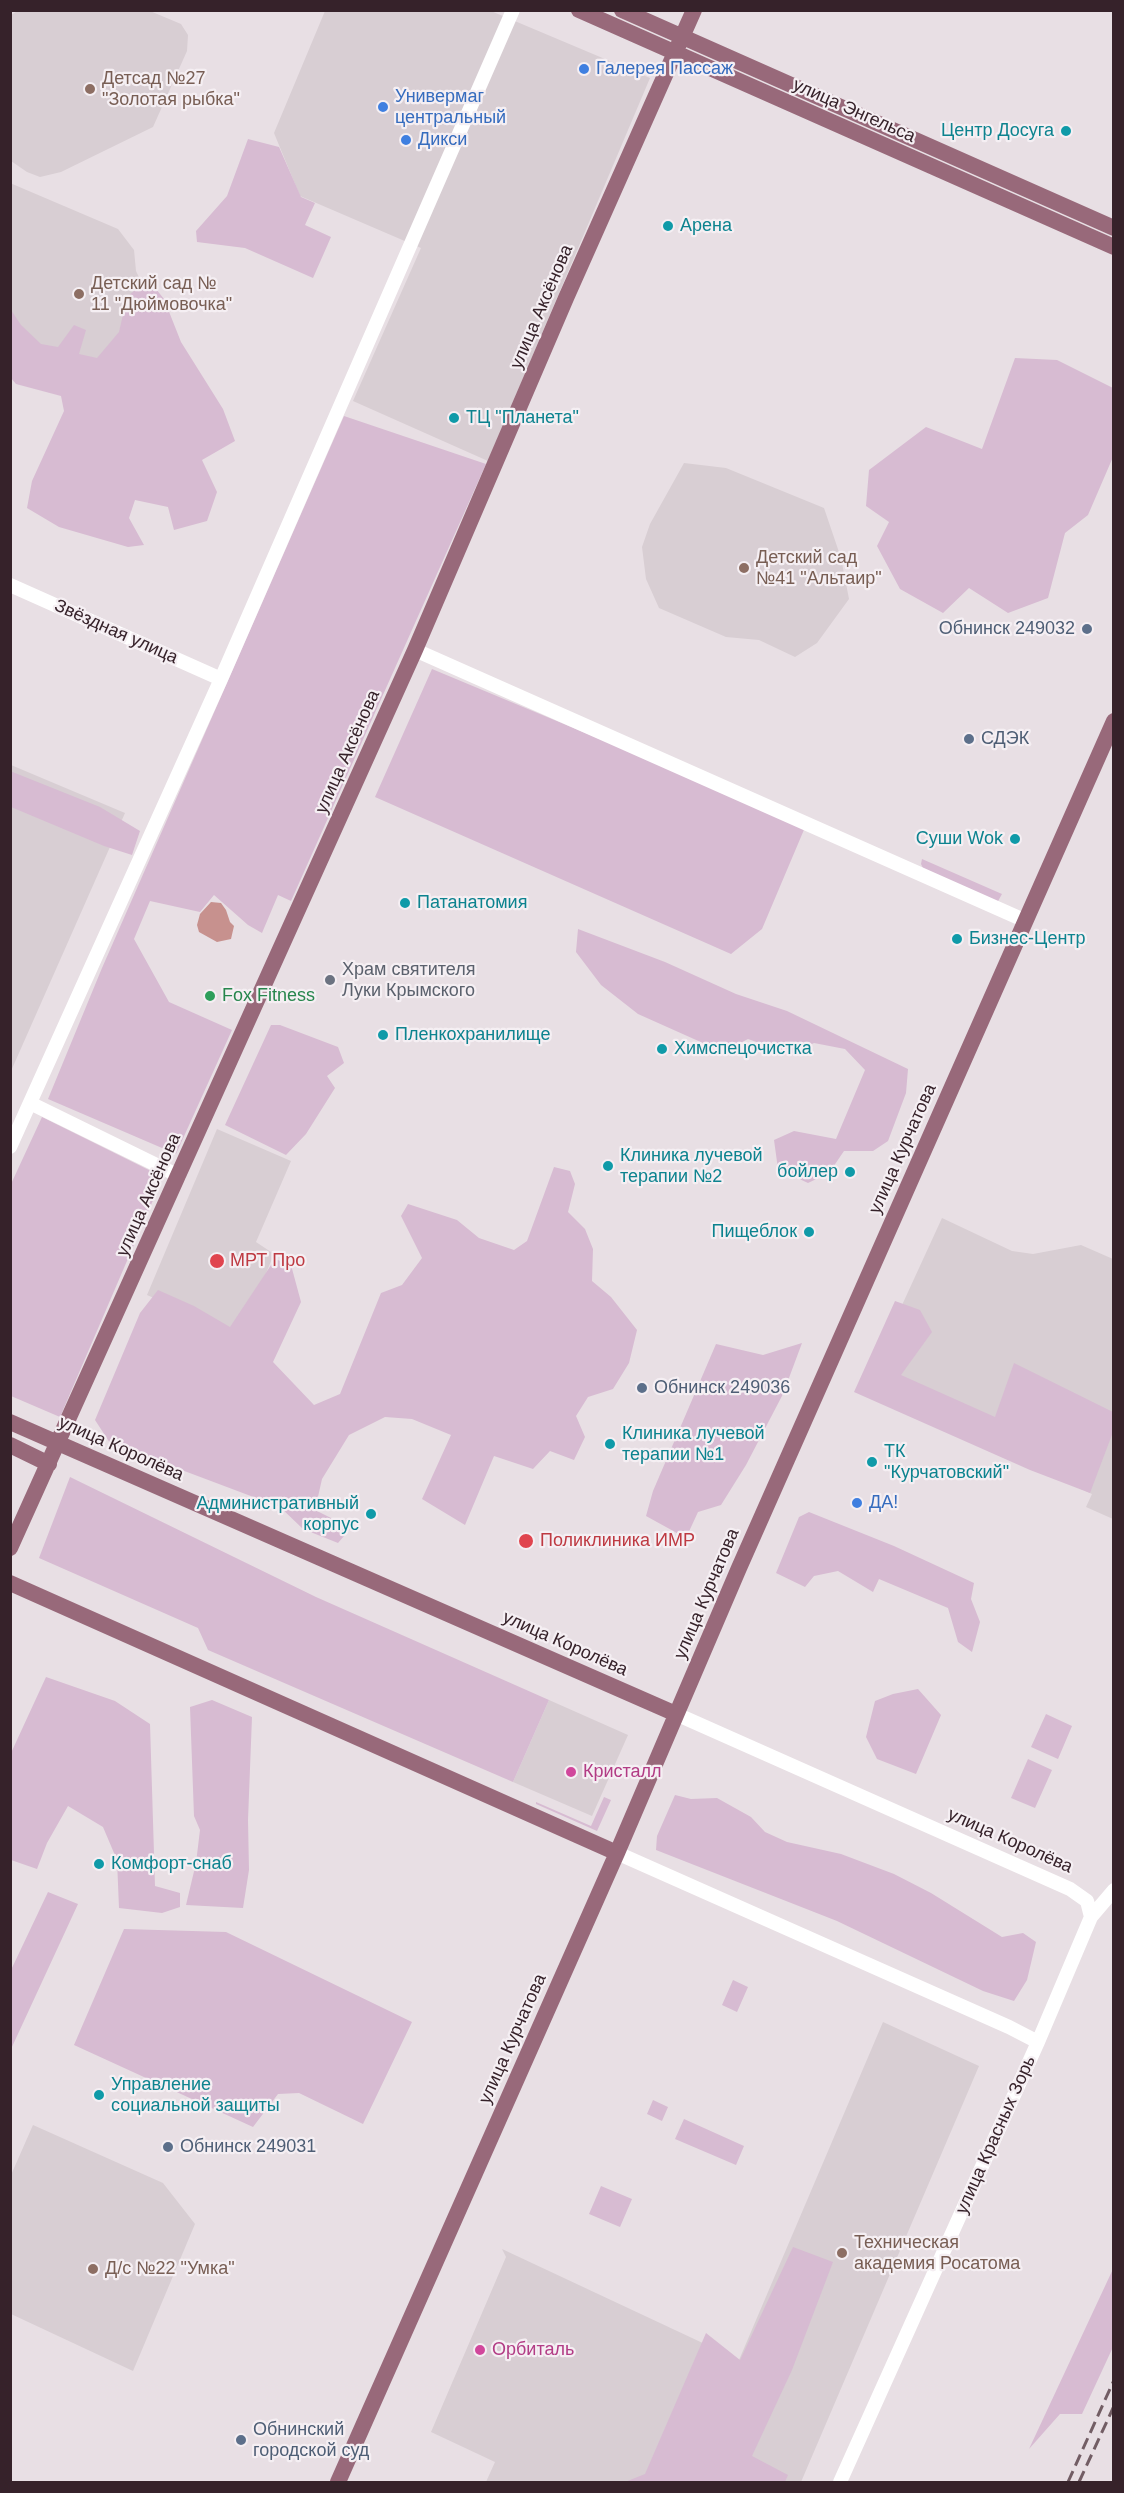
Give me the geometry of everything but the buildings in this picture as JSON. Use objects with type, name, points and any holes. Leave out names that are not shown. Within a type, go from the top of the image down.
[{"type":"main road","name":"улица Энгельса","points":[[579,10],[1113,247]]},
{"type":"main road","name":"улица Энгельса","points":[[622,10],[1113,228]]},
{"type":"main road","name":"улица Аксёнова","points":[[10,1548],[415,650],[694,10]]},
{"type":"main road","name":"улица Курчатова","points":[[338,2482],[1113,721]]},
{"type":"main road","name":"улица Королёва","points":[[10,1422],[676,1714]]},
{"type":"main road","points":[[10,1445],[49,1464]]},
{"type":"main road","points":[[10,1583],[617,1852]]},
{"type":"street","points":[[10,1147],[221,679],[513,10]]},
{"type":"street","name":"Звёздная улица","points":[[10,585],[221,679]]},
{"type":"street","points":[[415,650],[1026,921]]},
{"type":"street","points":[[30,1103],[179,1176]]},
{"type":"street","name":"улица Королёва","points":[[676,1714],[1070,1889],[1087,1901],[1091,1917]]},
{"type":"street","points":[[617,1852],[1038,2042]]},
{"type":"street","name":"улица Красных Зорь","points":[[840,2482],[1038,2042],[1091,1917],[1113,1890]]},
{"type":"shaded area","name":"Детсад №27 \"Золотая рыбка\"","points":[[19,10],[150,11],[181,24],[188,35],[187,51],[153,127],[61,172],[40,177],[27,172],[11,161],[11,15]]},
{"type":"shaded area","points":[[325,11],[491,11],[650,78],[488,461],[353,401],[421,248],[300,196],[274,133]]},
{"type":"shaded area","points":[[248,139],[279,147],[301,197],[315,203],[305,225],[331,237],[313,278],[245,248],[197,242],[196,231],[227,196]]},
{"type":"shaded area","name":"Детский сад № 11 \"Дюймовочка\"","points":[[10,183],[118,229],[134,250],[136,271],[158,317],[141,395],[11,335]]},
{"type":"shaded area","points":[[148,279],[164,299],[181,342],[223,409],[235,441],[202,460],[217,492],[207,521],[174,530],[168,507],[135,500],[129,518],[144,545],[128,547],[59,527],[27,508],[32,481],[64,411],[61,396],[16,384],[11,378],[11,310],[21,325],[41,344],[58,347],[74,325],[86,330],[79,354],[97,358],[119,332],[127,297]]},
{"type":"shaded area","points":[[1015,358],[1057,360],[1113,388],[1113,457],[1088,515],[1065,533],[1048,598],[1008,613],[969,588],[943,613],[900,589],[877,546],[889,522],[866,506],[869,470],[926,427],[982,449]]},
{"type":"shaded area","points":[[344,416],[486,464],[291,901],[278,895],[262,933],[248,925],[214,895],[200,912],[150,901],[134,939],[169,1002],[232,1030],[176,1154],[48,1099],[102,968]]},
{"type":"shaded area","name":"Детский сад №41 \"Альтаир\"","points":[[684,463],[726,468],[824,508],[841,558],[849,599],[817,643],[795,657],[759,640],[726,637],[659,608],[646,579],[642,547],[650,524]]},
{"type":"shaded area","points":[[432,669],[806,825],[762,929],[731,954],[375,797]]},
{"type":"shaded area","points":[[11,765],[125,813],[11,1071]]},
{"type":"shaded area","points":[[10,771],[100,807],[140,831],[132,855],[104,846],[11,807]]},
{"type":"shaded area","points":[[922,859],[1002,894],[997,903],[924,870],[921,864]]},
{"type":"shaded area","points":[[211,902],[221,903],[226,910],[234,926],[231,939],[217,942],[199,932],[197,925],[200,914]]},
{"type":"shaded area","points":[[578,929],[665,962],[736,994],[787,1011],[908,1069],[906,1093],[888,1141],[873,1151],[844,1151],[829,1173],[808,1183],[778,1169],[774,1140],[794,1131],[836,1139],[865,1070],[845,1049],[814,1043],[791,1054],[748,1039],[723,1052],[638,1014],[601,985],[576,952]]},
{"type":"shaded area","points":[[271,1025],[280,1025],[338,1047],[344,1063],[327,1076],[335,1088],[306,1134],[286,1155],[225,1125]]},
{"type":"shaded area","points":[[42,1117],[163,1177],[60,1417],[11,1396],[11,1184]]},
{"type":"shaded area","points":[[217,1129],[291,1161],[256,1242],[274,1254],[240,1336],[147,1295]]},
{"type":"shaded area","points":[[554,1167],[570,1171],[575,1184],[568,1212],[585,1229],[593,1249],[592,1281],[611,1297],[637,1330],[629,1363],[613,1389],[588,1397],[576,1416],[585,1437],[574,1460],[550,1451],[533,1469],[494,1456],[465,1525],[422,1499],[451,1435],[412,1419],[385,1417],[349,1435],[322,1479],[315,1510],[351,1528],[338,1543],[303,1529],[280,1507],[110,1443],[95,1420],[140,1313],[158,1290],[194,1306],[230,1327],[275,1259],[291,1265],[301,1302],[273,1362],[314,1405],[340,1394],[381,1293],[402,1285],[422,1258],[401,1216],[408,1204],[457,1220],[479,1238],[514,1250],[527,1241]]},
{"type":"shaded area","points":[[942,1218],[1012,1251],[1033,1254],[1081,1245],[1113,1259],[1113,1519],[1086,1507],[1092,1494],[863,1390]]},
{"type":"shaded area","points":[[895,1301],[920,1310],[932,1332],[901,1375],[995,1417],[1014,1363],[1113,1412],[1113,1432],[1090,1493],[1030,1470],[854,1392]]},
{"type":"shaded area","points":[[802,1343],[783,1394],[746,1465],[721,1505],[698,1512],[686,1538],[646,1516],[653,1491],[716,1344],[763,1355]]},
{"type":"shaded area","points":[[70,1477],[316,1597],[549,1700],[513,1782],[208,1650],[198,1628],[39,1558]]},
{"type":"shaded area","points":[[809,1512],[894,1546],[974,1583],[971,1599],[980,1622],[972,1652],[958,1642],[948,1608],[879,1579],[873,1592],[838,1571],[814,1576],[805,1587],[776,1573],[799,1517]]},
{"type":"shaded area","points":[[46,1677],[115,1701],[150,1724],[155,1886],[180,1893],[180,1907],[162,1913],[119,1908],[117,1860],[103,1827],[68,1806],[47,1843],[37,1869],[11,1860],[11,1753]]},
{"type":"shaded area","points":[[918,1689],[941,1715],[916,1774],[877,1759],[866,1737],[875,1701],[893,1694]]},
{"type":"shaded area","points":[[212,1700],[252,1717],[248,1820],[249,1870],[243,1908],[186,1905],[196,1863],[200,1830],[194,1816],[190,1707]]},
{"type":"shaded area","points":[[549,1700],[628,1735],[592,1816],[513,1782]]},
{"type":"shaded area","points":[[1046,1714],[1072,1726],[1058,1759],[1031,1747]]},
{"type":"shaded area","points":[[1028,1759],[1052,1770],[1035,1808],[1011,1798]]},
{"type":"shaded area","points":[[675,1795],[691,1799],[717,1798],[751,1817],[765,1832],[787,1842],[841,1854],[894,1874],[931,1893],[1002,1937],[1023,1933],[1036,1942],[1027,1980],[1014,2001],[983,1991],[837,1921],[656,1850],[657,1836]]},
{"type":"shaded area","points":[[604,1797],[611,1800],[597,1831],[536,1804],[536,1802],[591,1826]]},
{"type":"shaded area","points":[[48,1892],[78,1904],[11,2049],[11,1970]]},
{"type":"shaded area","points":[[124,1929],[226,1932],[412,2022],[363,2124],[299,2093],[278,2094],[253,2127],[74,2045]]},
{"type":"shaded area","points":[[733,1980],[748,1987],[737,2012],[722,2005]]},
{"type":"shaded area","name":"Техническая академия Росатома","points":[[883,2022],[979,2066],[801,2482],[486,2482],[495,2462],[431,2432],[506,2257],[502,2249],[739,2360]]},
{"type":"shaded area","points":[[653,2100],[668,2107],[662,2121],[647,2114]]},
{"type":"shaded area","points":[[684,2119],[744,2146],[736,2165],[675,2139]]},
{"type":"shaded area","name":"Д/с №22 \"Умка\"","points":[[33,2125],[163,2183],[195,2224],[133,2371],[11,2314],[11,2175]]},
{"type":"shaded area","points":[[601,2186],[632,2199],[620,2227],[589,2214]]},
{"type":"shaded area","points":[[793,2247],[833,2262],[792,2370],[752,2456],[788,2475],[785,2482],[625,2482],[645,2474],[706,2333],[740,2360]]},
{"type":"shaded area","points":[[1113,2269],[1113,2347],[1082,2414],[1060,2414],[1029,2449]]},
{"type":"railway","points":[[1068,2482],[1114,2380]]},
{"type":"railway","points":[[1079,2482],[1114,2406]]},
{"type":"place","name":"Галерея Пассаж","points":[[584,69]]},
{"type":"place","name":"Детсад №27 \"Золотая рыбка\"","points":[[90,89]]},
{"type":"place","name":"Универмаг центральный","points":[[383,107]]},
{"type":"place","name":"Центр Досуга","points":[[1066,131]]},
{"type":"place","name":"Дикси","points":[[406,140]]},
{"type":"place","name":"Арена","points":[[668,226]]},
{"type":"place","name":"Детский сад № 11 \"Дюймовочка\"","points":[[79,294]]},
{"type":"place","name":"ТЦ \"Планета\"","points":[[454,418]]},
{"type":"place","name":"Детский сад №41 \"Альтаир\"","points":[[744,568]]},
{"type":"place","name":"Обнинск 249032","points":[[1087,629]]},
{"type":"place","name":"СДЭК","points":[[969,739]]},
{"type":"place","name":"Суши Wok","points":[[1015,839]]},
{"type":"place","name":"Патанатомия","points":[[405,903]]},
{"type":"place","name":"Бизнес-Центр","points":[[957,939]]},
{"type":"place","name":"Храм святителя Луки Крымского","points":[[330,980]]},
{"type":"place","name":"Fox Fitness","points":[[210,996]]},
{"type":"place","name":"Пленкохранилище","points":[[383,1035]]},
{"type":"place","name":"Химспецочистка","points":[[662,1049]]},
{"type":"place","name":"Клиника лучевой терапии №2","points":[[608,1166]]},
{"type":"place","name":"бойлер","points":[[850,1172]]},
{"type":"place","name":"Пищеблок","points":[[809,1232]]},
{"type":"place","name":"МРТ Про","points":[[217,1261]]},
{"type":"place","name":"Обнинск 249036","points":[[642,1388]]},
{"type":"place","name":"Клиника лучевой терапии №1","points":[[610,1444]]},
{"type":"place","name":"ТК \"Курчатовский\"","points":[[872,1462]]},
{"type":"place","name":"ДА!","points":[[857,1503]]},
{"type":"place","name":"Административный корпус","points":[[371,1514]]},
{"type":"place","name":"Поликлиника ИМР","points":[[526,1541]]},
{"type":"place","name":"Кристалл","points":[[571,1772]]},
{"type":"place","name":"Комфорт-снаб","points":[[99,1864]]},
{"type":"place","name":"Управление социальной защиты","points":[[99,2095]]},
{"type":"place","name":"Обнинск 249031","points":[[168,2147]]},
{"type":"place","name":"Техническая академия Росатома","points":[[842,2253]]},
{"type":"place","name":"Д/с №22 \"Умка\"","points":[[93,2269]]},
{"type":"place","name":"Орбиталь","points":[[480,2350]]},
{"type":"place","name":"Обнинский городской суд","points":[[241,2440]]}]
